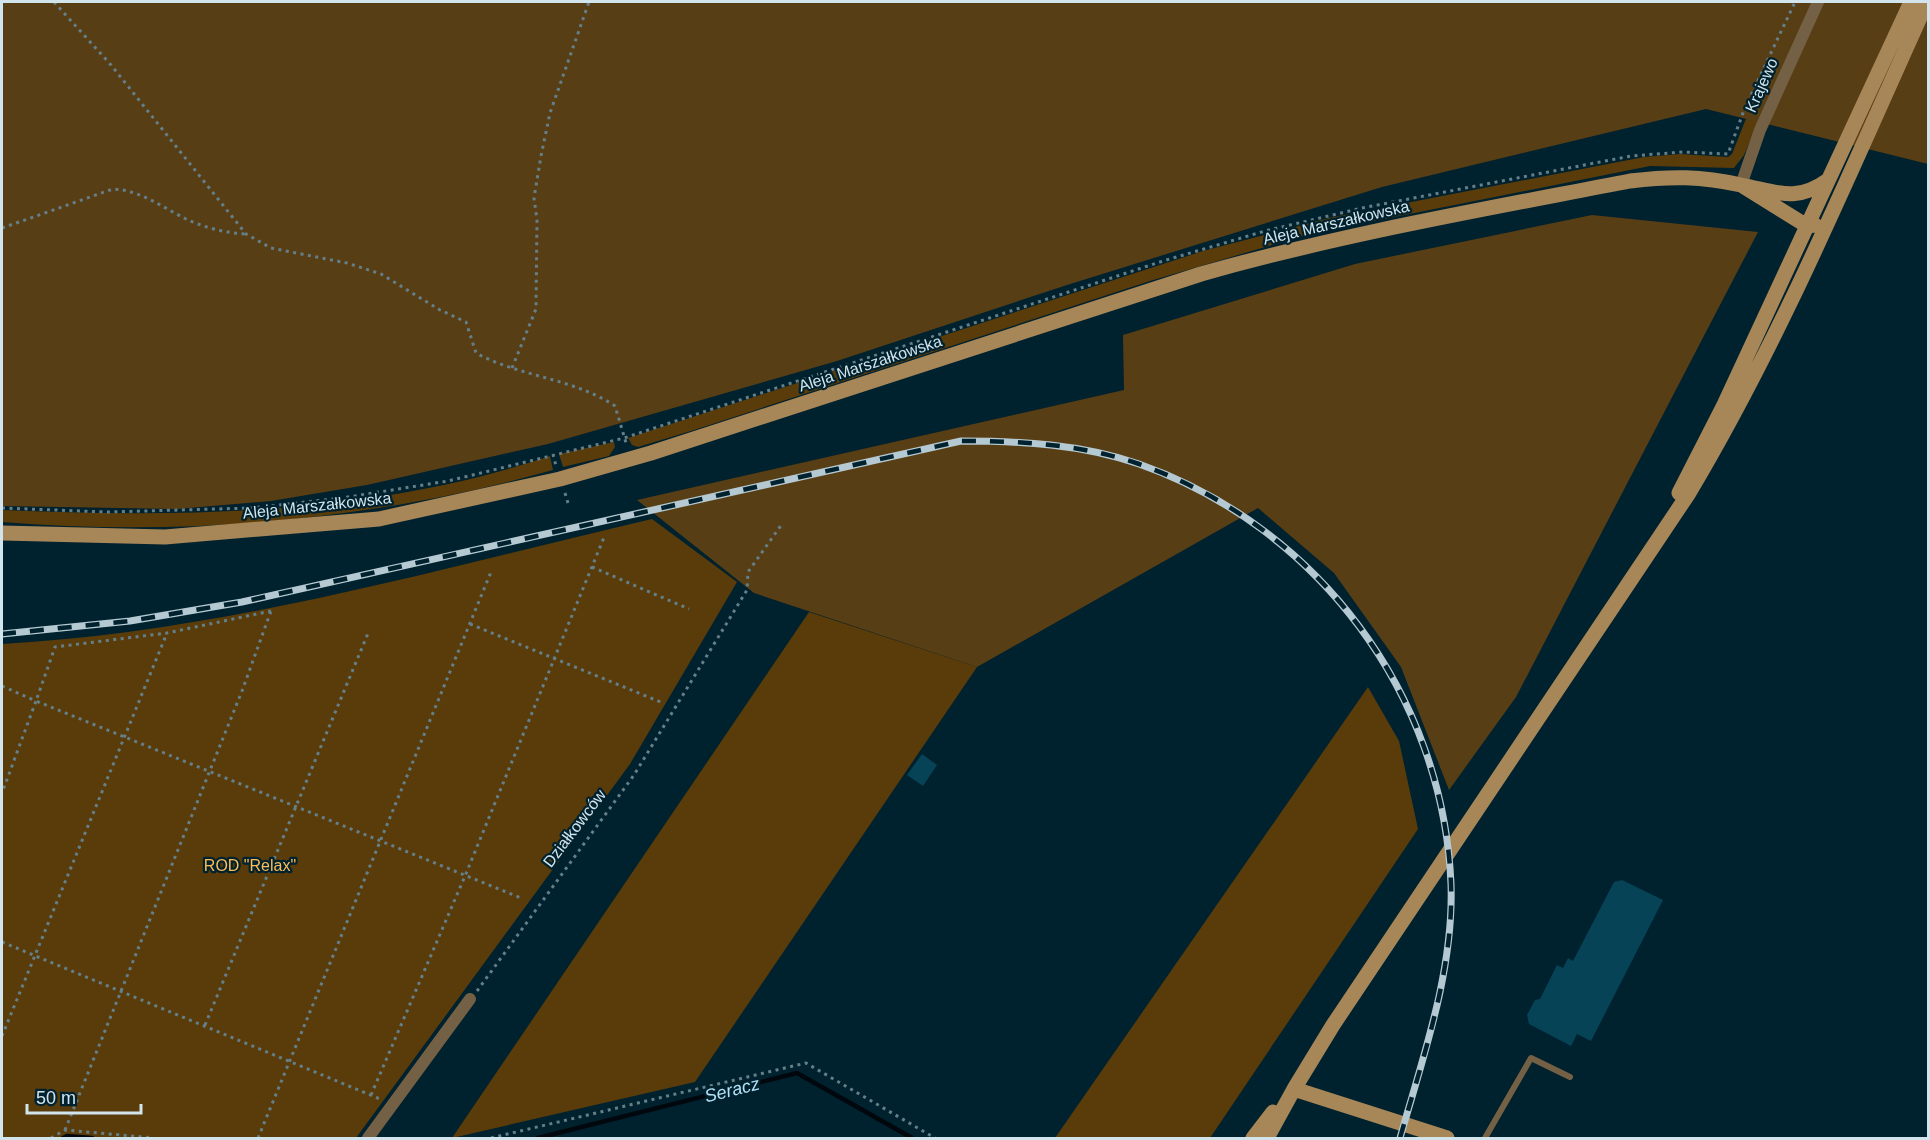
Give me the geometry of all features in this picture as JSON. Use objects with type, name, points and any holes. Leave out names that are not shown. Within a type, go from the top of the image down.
[{"type":"main road","points":[[1664,529],[1911,2]]},
{"type":"main road","points":[[1267,1138],[1294,1089],[1448,851],[1689,493],[1728,425],[1826,223],[1927,2]]},
{"type":"main road","name":"Aleja Marszałkowska","points":[[2,532],[165,537],[380,519],[560,479],[631,458],[1201,274],[1283,251],[1364,232],[1630,181],[1670,177],[1705,177],[1803,201],[1826,223]]},
{"type":"main road","name":"Aleja Marszałkowska","points":[[1785,195],[1813,190],[1829,179]]},
{"type":"main road","name":"Aleja Marszałkowska","points":[[1741,185],[1807,226]]},
{"type":"main road","points":[[1807,226],[1826,223]]},
{"type":"main road","points":[[1253,1138],[1294,1089]]},
{"type":"main road","points":[[1294,1089],[1447,1138]]},
{"type":"street","name":"Krajewo","points":[[1741,185],[1760,130],[1818,2]]},
{"type":"street","points":[[368,1138],[470,999]]},
{"type":"lane","points":[[1485,1138],[1531,1058],[1570,1077]]},
{"type":"path","points":[[54,2],[111,65],[246,234],[271,248],[347,263],[381,274],[440,310],[466,322],[476,352],[495,363],[594,392],[615,405],[631,458]]},
{"type":"path","points":[[512,368],[536,309],[537,220],[534,198],[550,113],[589,2]]},
{"type":"path","points":[[2,508],[156,512],[297,503],[448,481],[624,438],[1163,261],[1265,231],[1362,208],[1631,156],[1683,152],[1728,154],[1744,110],[1794,2]]},
{"type":"path","points":[[2,228],[113,189],[128,190],[187,219],[232,233],[246,234]]},
{"type":"path","name":"Działkowców","points":[[470,999],[634,775],[747,590],[748,572],[782,524]]},
{"type":"path","points":[[371,1095],[465,876],[605,535]]},
{"type":"path","points":[[592,567],[689,609]]},
{"type":"path","points":[[258,1138],[491,572]]},
{"type":"path","points":[[2,793],[56,647],[167,633],[271,611],[210,770],[65,1130]]},
{"type":"path","points":[[470,624],[663,703]]},
{"type":"path","points":[[205,1025],[369,631]]},
{"type":"path","points":[[2,1035],[167,633]]},
{"type":"path","points":[[2,686],[521,898]]},
{"type":"path","points":[[2,942],[371,1095],[392,1107]]},
{"type":"path","points":[[491,1138],[806,1063],[934,1138]]},
{"type":"path","points":[[51,1138],[65,1130],[154,1138]]},
{"type":"green space","points":[[1810,2],[1744,155],[1734,168],[1650,166],[1309,234],[1150,281],[638,447],[632,445],[628,438],[1203,251],[1329,218],[1644,157],[1680,154],[1728,157],[1732,154],[1759,86]]},
{"type":"green space","points":[[614,442],[615,447],[609,456],[563,467],[559,454]]},
{"type":"green space","points":[[550,456],[553,470],[418,501],[349,512],[280,520],[141,527],[2,522],[2,510],[209,512],[347,501],[484,476]]},
{"type":"green space","name":"ROD \"Relax\"","points":[[652,519],[737,582],[630,764],[356,1138],[2,1138],[2,644],[85,637],[248,612],[329,596]]},
{"type":"green space","points":[[809,612],[977,667],[695,1082],[452,1138]]},
{"type":"green space","points":[[1368,687],[1399,741],[1418,829],[1210,1138],[1055,1138]]},
{"type":"shaded area","points":[[2,2],[1928,2],[1928,164],[1706,109],[1382,187],[1067,285],[837,361],[548,444],[367,485],[271,501],[177,509],[2,506]]},
{"type":"shaded area","points":[[1592,215],[1758,232],[1516,697],[1449,790],[1401,667],[1334,573],[1258,508],[977,667],[754,593],[637,500],[1124,390],[1123,335],[1355,264]]},
{"type":"building","points":[[922,754],[937,765],[923,786],[907,775]]},
{"type":"building","points":[[1622,880],[1663,900],[1591,1041],[1577,1034],[1571,1046],[1529,1024],[1527,1015],[1535,1000],[1540,999],[1557,965],[1563,968],[1568,958],[1573,961],[1614,882]]},
{"type":"waterway","name":"Seracz","points":[[538,1138],[797,1073],[912,1138]]},
{"type":"waterway","name":"Seracz","points":[[63,1138],[67,1136],[92,1138]]},
{"type":"railway","points":[[2,634],[130,621],[242,602],[961,441],[1051,445],[1095,452],[1139,464],[1203,492],[1262,529],[1314,574],[1359,626],[1396,684],[1424,747],[1443,814],[1451,884],[1451,916],[1448,949],[1435,1013],[1400,1138]]}]
